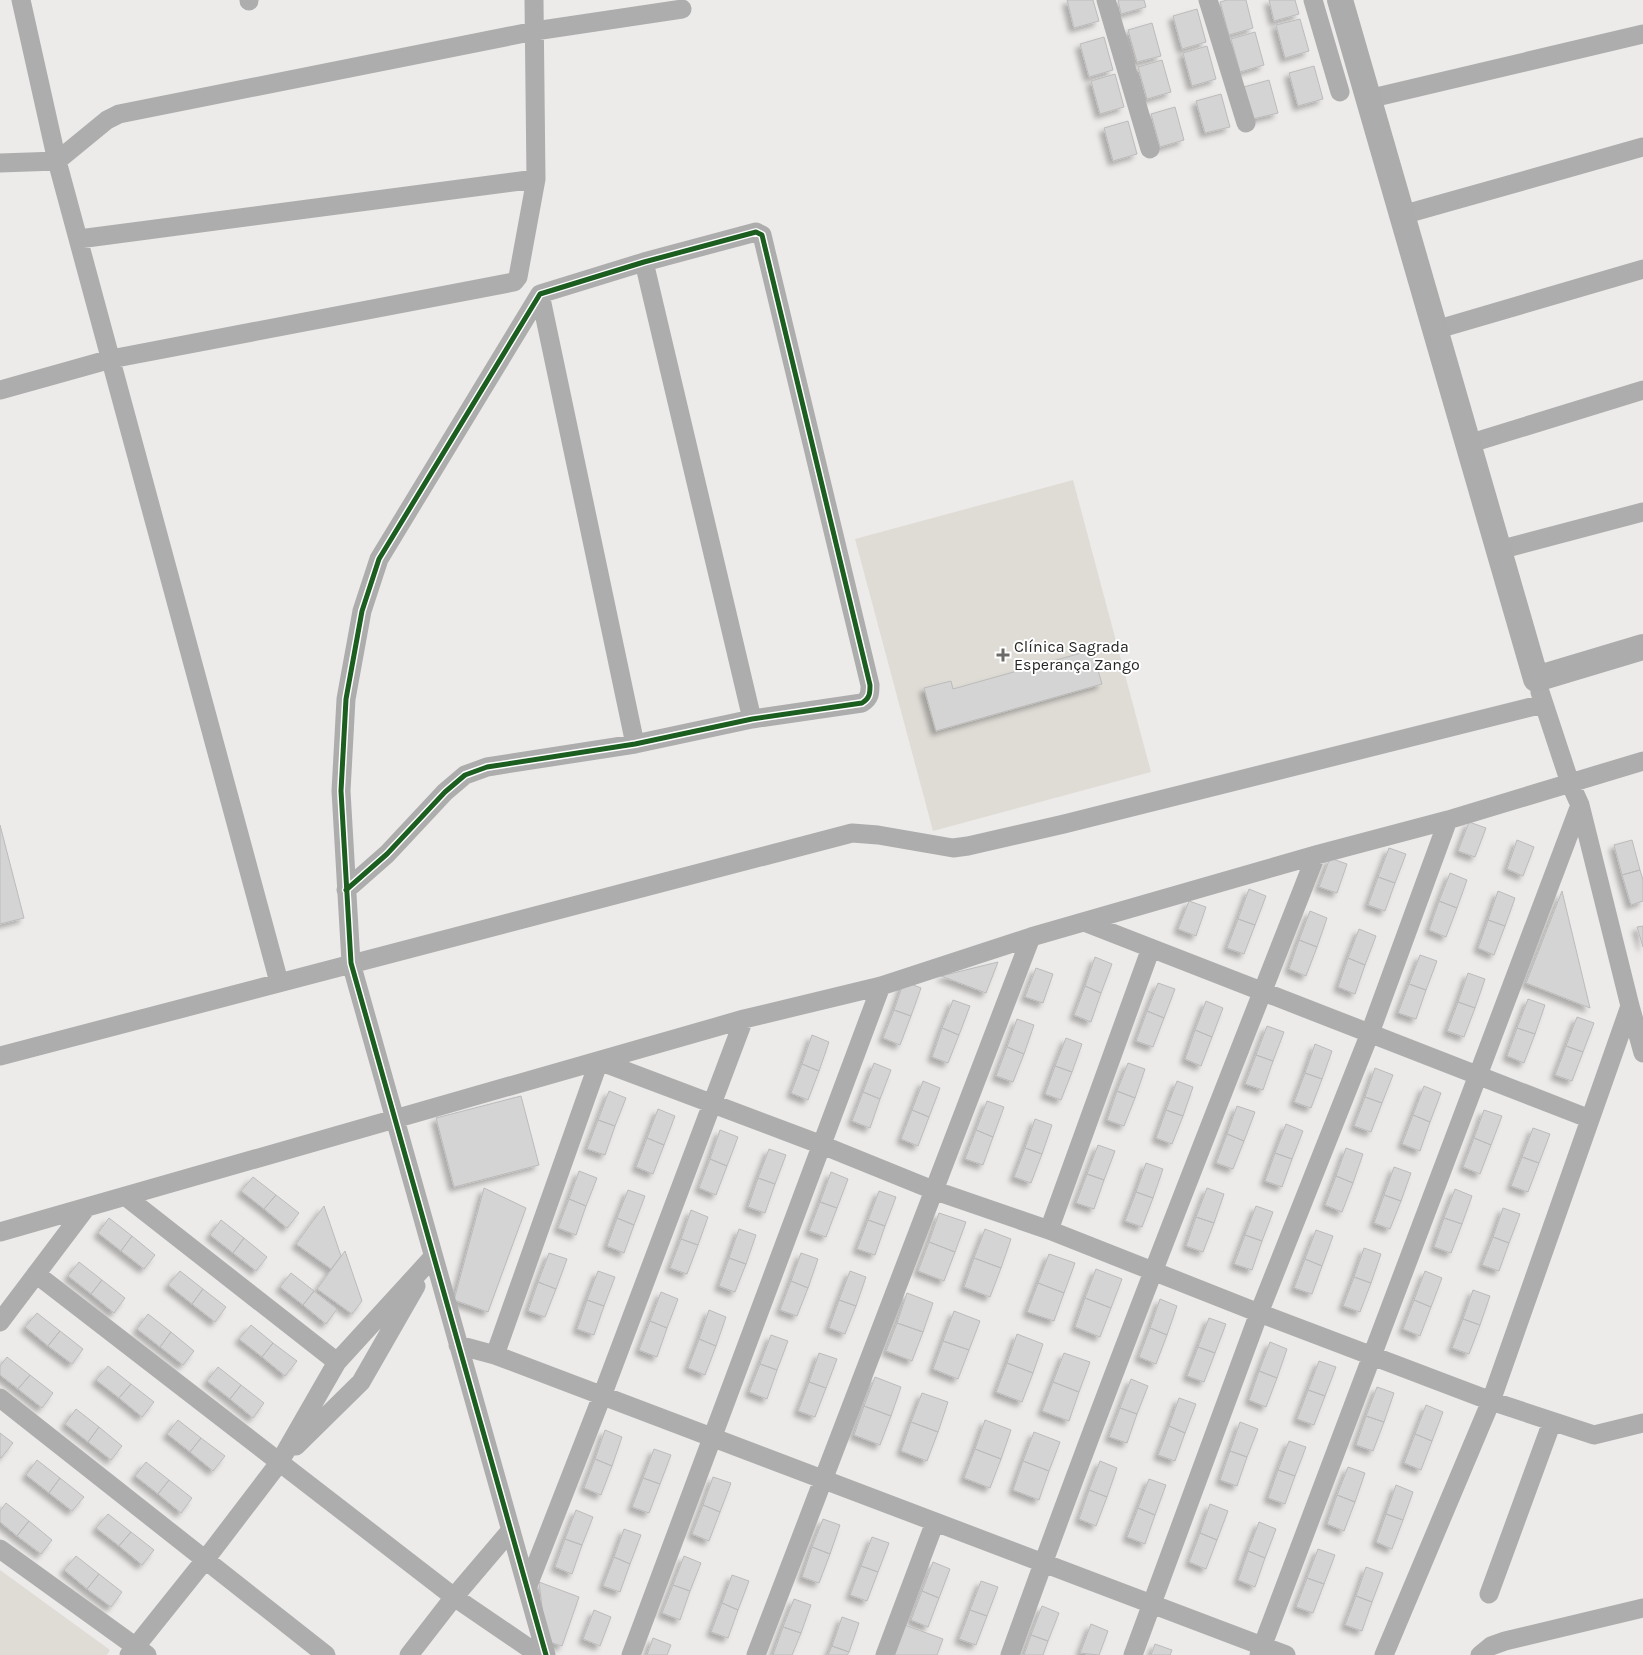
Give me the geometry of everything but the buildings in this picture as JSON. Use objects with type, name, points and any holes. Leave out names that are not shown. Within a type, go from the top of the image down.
[{"type":"street","points":[[21,0],[57,161],[279,982]]},
{"type":"street","points":[[0,390],[111,358],[514,282],[518,277],[536,179],[534,0]]},
{"type":"street","points":[[1106,0],[1150,149]]},
{"type":"street","points":[[1208,0],[1246,123]]},
{"type":"street","points":[[1313,0],[1340,92]]},
{"type":"street","points":[[1340,0],[1543,704],[1570,783],[1580,805],[1643,1053]]},
{"type":"street","points":[[0,162],[57,161],[107,120],[119,114],[535,31],[682,9]]},
{"type":"street","points":[[1368,99],[1643,34]]},
{"type":"street","points":[[1402,214],[1643,147]]},
{"type":"street","points":[[78,239],[536,179]]},
{"type":"street","points":[[346,890],[387,854],[445,792],[465,775],[487,767],[635,744],[752,719],[862,704],[867,700],[870,693],[868,675],[762,235],[756,232],[644,262],[540,294],[379,559],[362,611],[346,699],[341,791],[346,890],[351,964],[546,1655]]},
{"type":"street","points":[[644,262],[752,719]]},
{"type":"street","points":[[1435,330],[1643,268]]},
{"type":"street","points":[[540,294],[635,744]]},
{"type":"street","points":[[1468,444],[1643,390]]},
{"type":"street","points":[[1499,550],[1643,512]]},
{"type":"street","points":[[1536,679],[1643,647]]},
{"type":"street","points":[[0,1056],[852,833],[878,835],[953,848],[968,846],[1064,824],[1543,704]]},
{"type":"street","points":[[0,1232],[744,1019],[881,986],[1031,937],[1316,855],[1448,820],[1643,761]]},
{"type":"street","points":[[1261,1650],[1580,805]]},
{"type":"street","points":[[1133,1655],[1259,1313],[1370,1033],[1448,820]]},
{"type":"street","points":[[1010,1655],[1153,1270],[1316,855]]},
{"type":"street","points":[[1084,922],[1590,1119]]},
{"type":"street","points":[[756,1655],[1031,937]]},
{"type":"street","points":[[1049,1230],[1151,948]]},
{"type":"street","points":[[631,1655],[881,986]]},
{"type":"street","points":[[1384,1655],[1491,1401],[1630,1006]]},
{"type":"street","points":[[527,1588],[602,1396],[744,1019]]},
{"type":"street","points":[[599,1060],[822,1145],[933,1190],[1049,1230],[1259,1313],[1491,1401],[1594,1435],[1643,1423]]},
{"type":"street","points":[[495,1355],[599,1060]]},
{"type":"street","points":[[124,1196],[337,1362]]},
{"type":"street","points":[[0,1322],[86,1208]]},
{"type":"street","points":[[0,1549],[137,1652],[279,1463],[337,1362],[433,1257]]},
{"type":"street","points":[[279,1463],[362,1382],[433,1257]]},
{"type":"street","points":[[36,1274],[454,1597],[539,1655]]},
{"type":"street","points":[[458,1345],[495,1355],[713,1437],[1152,1604],[1261,1650],[1286,1655]]},
{"type":"street","points":[[0,1398],[326,1655]]},
{"type":"street","points":[[1489,1594],[1552,1422]]},
{"type":"street","points":[[885,1655],[935,1522]]},
{"type":"street","points":[[409,1655],[454,1597],[511,1530]]},
{"type":"street","points":[[1480,1655],[1491,1646],[1505,1640],[1643,1608]]},
{"type":"shaded area","name":"Clínica Sagrada Esperança Zango","points":[[1073,480],[1151,772],[933,831],[855,539]]},
{"type":"shaded area","points":[[0,1570],[110,1650],[107,1655],[0,1655]]},
{"type":"cycle path","points":[[346,890],[387,854],[445,792],[465,775],[487,767],[635,744],[752,719],[862,703],[868,697],[870,685],[762,235],[756,232],[644,262],[540,294],[379,559],[362,611],[346,699],[341,791],[351,963],[546,1655]]},
{"type":"place","name":"Clínica Sagrada Esperança Zango","points":[[1003,655]]}]
